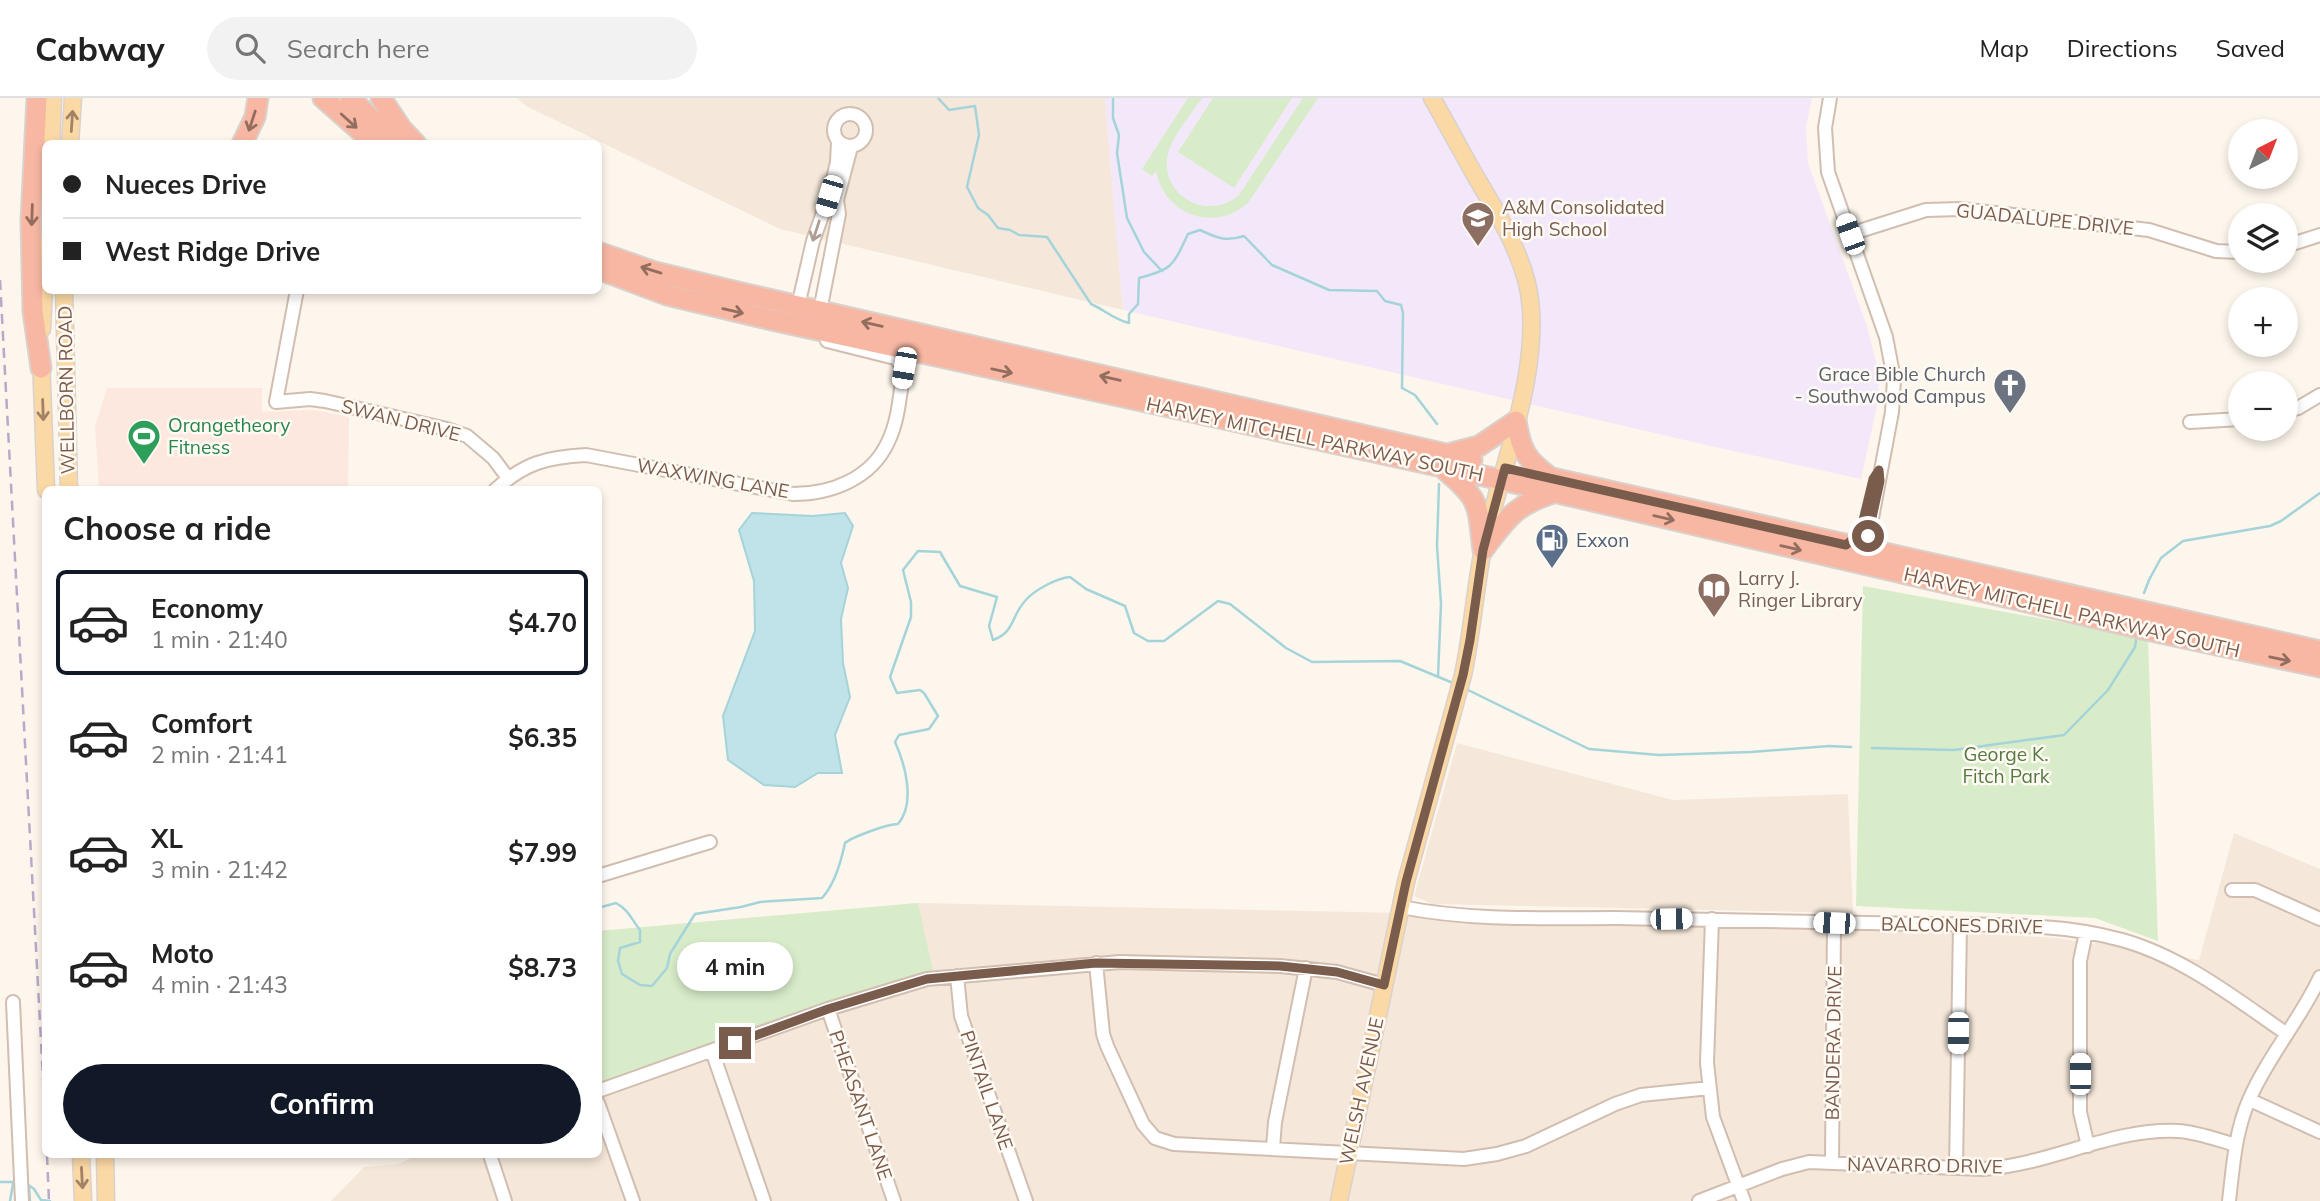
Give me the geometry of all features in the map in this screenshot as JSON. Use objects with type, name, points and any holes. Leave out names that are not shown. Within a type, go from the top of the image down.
[{"type":"highway","points":[[37,98],[32,221],[33,311],[41,368]]},
{"type":"highway","points":[[245,140],[258,98]]},
{"type":"highway","points":[[323,98],[370,140]]},
{"type":"highway","points":[[350,98],[397,140]]},
{"type":"highway","points":[[381,98],[412,140]]},
{"type":"highway","name":"HARVEY MITCHELL PARKWAY SOUTH","points":[[602,254],[655,272],[1443,460],[1846,552],[2147,631],[2320,667]]},
{"type":"highway","name":"HARVEY MITCHELL PARKWAY SOUTH","points":[[602,271],[667,295],[772,320],[1443,460]]},
{"type":"highway","points":[[602,277],[667,295]]},
{"type":"highway","points":[[1516,421],[1520,446],[1527,458],[1553,485],[1509,515],[1483,550],[1476,502],[1443,460],[1479,446],[1516,421]]},
{"type":"highway","points":[[1846,552],[1866,550]]},
{"type":"highway","name":"HARVEY MITCHELL PARKWAY SOUTH","points":[[1866,550],[2320,651]]},
{"type":"main road","points":[[51,140],[53,98]]},
{"type":"main road","points":[[71,140],[73,98]]},
{"type":"main road","name":"WELSH AVENUE","points":[[1339,1201],[1401,907],[1463,675],[1483,550],[1516,421],[1532,340],[1527,282],[1508,231],[1432,98]]},
{"type":"main road","name":"WELLBORN ROAD","points":[[44,294],[41,368],[46,486]]},
{"type":"main road","name":"WELLBORN ROAD","points":[[64,294],[69,486]]},
{"type":"main road","points":[[81,1158],[83,1201]]},
{"type":"main road","points":[[105,1158],[106,1201]]},
{"type":"street","points":[[1829,98],[1825,128],[1827,163],[1886,337],[1893,367],[1893,401],[1866,550]]},
{"type":"street","points":[[798,306],[813,241],[829,196],[837,162],[838,142],[833,131],[835,121],[843,115],[853,114],[862,119],[866,133],[861,142],[851,147],[838,142]]},
{"type":"street","points":[[820,311],[839,214],[837,200],[851,147]]},
{"type":"street","name":"GUADALUPE DRIVE","points":[[1850,234],[1926,210],[1960,209],[2149,230],[2216,251],[2228,252]]},
{"type":"street","points":[[2298,242],[2320,235]]},
{"type":"street","name":"SWAN DRIVE","points":[[296,294],[276,402],[318,400],[447,429],[467,436],[483,447],[508,478]]},
{"type":"street","points":[[772,320],[820,339],[895,358],[904,368],[927,354]]},
{"type":"street","name":"WAXWING LANE","points":[[499,486],[538,461],[586,455],[793,494],[825,492],[849,483],[867,471],[881,455],[893,428],[904,368]]},
{"type":"street","points":[[2298,408],[2320,395]]},
{"type":"street","points":[[2190,422],[2228,420]]},
{"type":"street","points":[[1846,552],[1860,533],[1873,479],[1879,470]]},
{"type":"street","points":[[602,875],[710,842]]},
{"type":"street","points":[[2232,890],[2255,890],[2320,919]]},
{"type":"street","name":"BALCONES DRIVE","points":[[1401,907],[1440,915],[2061,927],[2124,941],[2166,957],[2217,986],[2287,1034]]},
{"type":"street","points":[[1712,919],[1707,1063],[1713,1117],[1744,1201]]},
{"type":"street","name":"BANDERA DRIVE","points":[[1832,1163],[1834,923]]},
{"type":"street","points":[[1956,1168],[1960,925]]},
{"type":"street","points":[[2086,932],[2080,961],[2080,1112],[2088,1146]]},
{"type":"street","points":[[1096,963],[1107,1046],[1143,1124],[1155,1138],[1174,1144],[1464,1159],[1526,1146],[1615,1104],[1641,1095],[1710,1088]]},
{"type":"street","points":[[602,1090],[909,983],[957,976],[1096,963],[1240,965],[1337,972],[1384,985]]},
{"type":"street","points":[[1273,1148],[1275,1122],[1306,968]]},
{"type":"street","name":"PINTAIL LANE","points":[[957,976],[961,1016],[1026,1201]]},
{"type":"street","points":[[2229,1201],[2236,1145],[2249,1100],[2319,982]]},
{"type":"street","points":[[13,1002],[21,1195]]},
{"type":"street","name":"PHEASANT LANE","points":[[828,1009],[894,1201]]},
{"type":"street","points":[[712,1051],[764,1201]]},
{"type":"street","points":[[2249,1100],[2320,1132]]},
{"type":"street","points":[[602,1114],[633,1201]]},
{"type":"street","name":"NAVARRO DRIVE","points":[[1699,1201],[1782,1169],[1809,1162],[1956,1168],[2010,1167],[2134,1134],[2181,1131],[2236,1145]]},
{"type":"street","points":[[490,1158],[505,1201]]},
{"type":"shaded area","points":[[517,98],[1105,98],[1123,310],[780,229],[602,143],[602,140],[596,140],[526,106]]},
{"type":"shaded area","name":"A&M Consolidated High School","points":[[1105,98],[1812,98],[1806,127],[1808,163],[1867,326],[1879,374],[1878,401],[1861,479],[1123,310]]},
{"type":"shaded area","points":[[107,388],[262,388],[262,412],[314,410],[349,417],[348,486],[99,486],[95,426]]},
{"type":"shaded area","points":[[1457,743],[1673,800],[1848,794],[1853,913],[1432,904],[1414,896]]},
{"type":"shaded area","points":[[2234,833],[2320,869],[2320,1201],[331,1201],[364,1167],[399,1164],[411,1158],[602,1158],[602,931],[918,903],[1742,920],[2057,938],[2199,960]]},
{"type":"green space","points":[[1188,98],[1202,98],[1172,143],[1167,159],[1168,173],[1172,185],[1180,194],[1202,205],[1215,206],[1227,203],[1239,195],[1303,98],[1318,98],[1248,203],[1235,212],[1206,218],[1192,215],[1180,208],[1169,199],[1156,171],[1152,176],[1142,169]]},
{"type":"green space","points":[[1213,98],[1292,98],[1234,188],[1178,152]]},
{"type":"green space","name":"George K. Fitch Park","points":[[1863,586],[2148,638],[2158,941],[2095,918],[1856,906]]},
{"type":"green space","points":[[918,903],[933,971],[602,1082],[602,931]]},
{"type":"water","points":[[752,513],[812,516],[845,513],[853,526],[841,563],[848,588],[841,619],[843,663],[850,697],[835,735],[842,773],[818,773],[795,787],[764,785],[728,760],[723,716],[755,631],[754,581],[739,530]]},
{"type":"waterway","points":[[938,98],[949,110],[975,106],[979,135],[967,187],[978,208],[988,215],[998,228],[1019,235],[1047,237],[1091,304],[1129,323],[1129,314],[1138,304],[1139,278],[1159,272],[1171,264],[1188,234],[1200,230],[1222,238],[1244,236],[1272,265],[1329,290],[1377,291],[1385,301],[1401,305],[1402,388],[1415,395],[1437,424]]},
{"type":"waterway","points":[[1113,98],[1113,118],[1119,135],[1117,153],[1127,218],[1144,252],[1162,271]]},
{"type":"waterway","points":[[1438,676],[1441,604],[1437,546],[1439,484]]},
{"type":"waterway","points":[[2144,593],[2161,558],[2183,541],[2270,526],[2320,493]]},
{"type":"waterway","points":[[602,907],[616,903],[627,912],[640,930],[640,942],[620,948],[618,961],[622,974],[640,985],[652,986],[667,968],[670,954],[695,914],[760,902],[822,898],[834,879],[845,843],[870,831],[898,824],[907,805],[908,795],[905,772],[895,742],[899,735],[929,729],[938,716],[924,693],[920,690],[897,693],[890,677],[911,617],[911,602],[903,570],[918,551],[940,552],[960,586],[997,597],[989,626],[993,640],[1005,633],[1029,597],[1052,582],[1070,577],[1086,589],[1125,606],[1134,633],[1148,641],[1164,641],[1218,601],[1230,604],[1286,648],[1312,662],[1400,661],[1453,683]]},
{"type":"waterway","points":[[1872,748],[1954,750],[2064,735],[2108,690],[2135,647],[2136,640]]},
{"type":"waterway","points":[[1466,689],[1589,749],[1659,755],[1851,747]]},
{"type":"waterway","points":[[0,1182],[18,1182]]},
{"type":"waterway","points":[[10,1201],[13,1184]]},
{"type":"waterway","points":[[27,1184],[41,1200],[50,1201]]},
{"type":"waterway","points":[[29,1187],[30,1201]]},
{"type":"railway","points":[[0,280],[42,1060]]},
{"type":"railway","points":[[47,1158],[49,1201]]},
{"type":"place","name":"A&M Consolidated High School","points":[[1478,248]]},
{"type":"place","name":"Grace Bible Church - Southwood Campus","points":[[2010,415]]},
{"type":"place","name":"Orangetheory Fitness","points":[[144,466]]},
{"type":"place","name":"Exxon","points":[[1552,570]]},
{"type":"place","name":"Larry J. Ringer Library","points":[[1714,619]]},
{"type":"route","points":[[735,1043],[828,1009],[927,979],[1096,963],[1280,966],[1337,972],[1384,985],[1406,882],[1463,675],[1483,550],[1505,468],[1846,545],[1860,533],[1873,479],[1879,470],[1880,481],[1868,536]]}]
